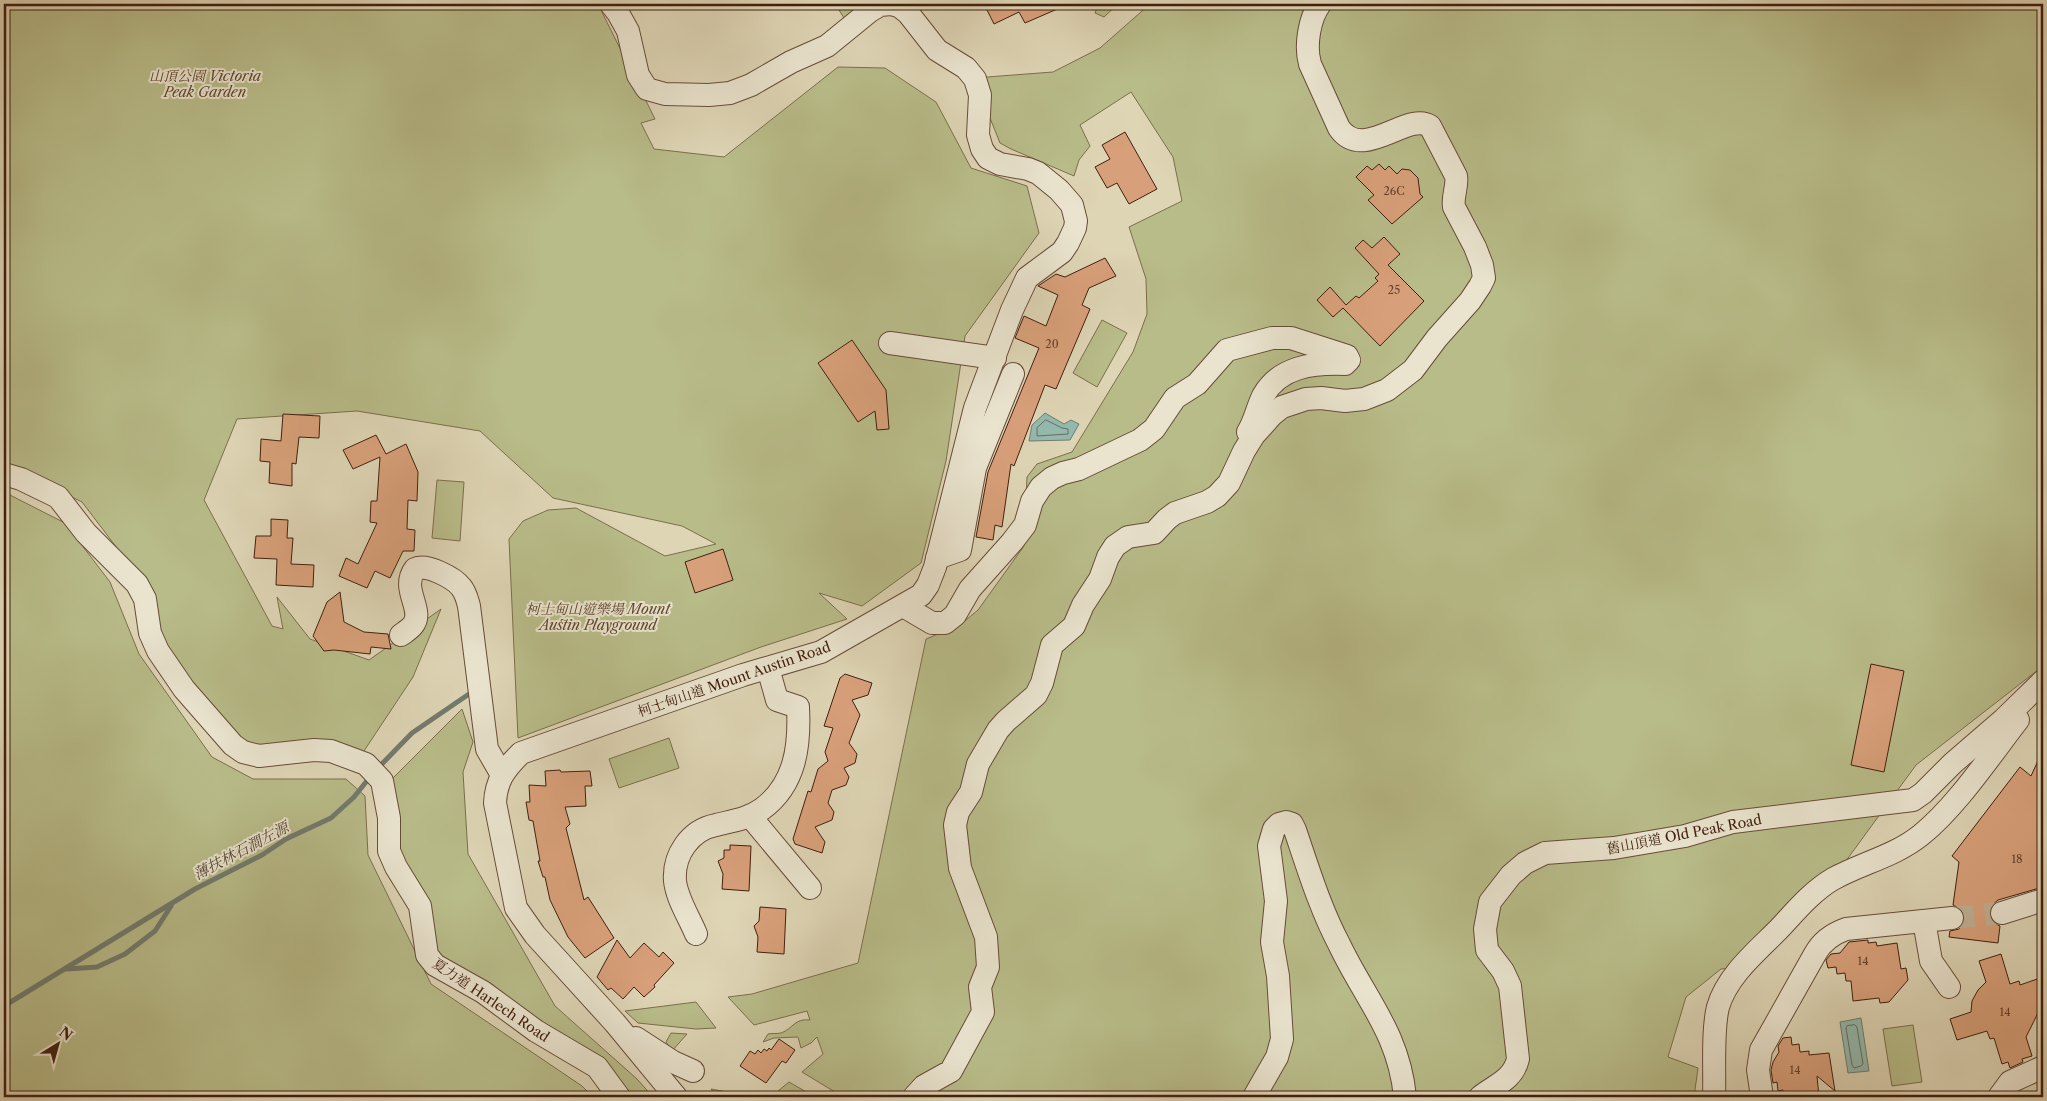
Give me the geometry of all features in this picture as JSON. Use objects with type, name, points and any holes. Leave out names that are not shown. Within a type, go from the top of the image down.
[{"type":"street","name":"柯士甸山道 Mount Austin Road","points":[[614,7],[631,40],[638,76],[648,89],[658,94],[709,95],[730,93],[745,87],[791,62],[827,46],[880,5],[895,4],[908,13],[937,50],[966,68],[975,79],[980,95],[978,135],[982,149],[988,158],[1000,164],[1028,169],[1038,173],[1059,190],[1074,210],[1075,228],[1062,252],[1026,278],[1012,310],[976,408],[937,558],[928,585],[921,595],[821,652],[768,668],[521,753],[502,775],[496,788],[495,803],[516,908],[535,935],[615,1023],[676,1097]]},
{"type":"street","points":[[914,1097],[924,1086],[951,1072],[983,1010],[980,988],[988,964],[986,937],[981,919],[961,873],[954,829],[956,815],[971,792],[979,762],[1001,726],[1038,692],[1052,645],[1074,626],[1083,605],[1100,579],[1106,561],[1115,546],[1131,536],[1154,533],[1167,518],[1217,496],[1229,483],[1244,451],[1254,436],[1272,415],[1286,405],[1311,398],[1345,401],[1364,399],[1378,395],[1397,384],[1413,370],[1478,289],[1484,278],[1482,265],[1475,247],[1454,207],[1453,200],[1457,184],[1456,176],[1430,126],[1416,122],[1390,134],[1366,139],[1346,136],[1339,128],[1309,57],[1308,42],[1315,13],[1320,4]]},
{"type":"street","points":[[904,606],[932,623],[945,623],[955,615],[970,589],[1025,525],[1032,501],[1041,487],[1052,478],[1063,473],[1079,470],[1140,440],[1158,425],[1175,398],[1197,384],[1227,350],[1272,338],[1291,338],[1347,356],[1349,360],[1345,364],[1305,365],[1276,379],[1263,397],[1254,423],[1242,440],[1241,450],[1244,451]]},
{"type":"street","points":[[890,343],[995,358]]},
{"type":"street","points":[[937,558],[960,550],[975,468],[1013,374]]},
{"type":"street","name":"夏力道 Harlech Road","points":[[4,474],[21,479],[58,497],[86,533],[138,584],[145,600],[150,633],[158,651],[184,688],[233,745],[243,752],[256,756],[318,750],[331,751],[366,764],[382,780],[389,818],[389,851],[396,867],[420,906],[427,955],[430,960],[435,965],[482,992],[556,1044],[597,1067],[619,1097]]},
{"type":"street","points":[[400,635],[412,626],[416,620],[416,612],[409,584],[415,569],[423,567],[440,574],[452,580],[463,589],[469,606],[487,749],[502,775]]},
{"type":"street","points":[[696,934],[677,891],[675,870],[681,850],[695,834],[705,828],[750,816],[762,810],[781,789],[794,764],[798,750],[800,735],[798,707],[777,700],[768,668]]},
{"type":"street","points":[[1714,1097],[1715,1024],[1718,1008],[1728,986],[1754,952],[1808,898],[1827,883],[1904,846],[1937,821],[2024,712],[2043,681]]},
{"type":"street","name":"舊山頂道 Old Peak Road","points":[[1480,1097],[1508,1079],[1518,1059],[1511,990],[1503,971],[1487,950],[1484,929],[1490,902],[1511,875],[1525,863],[1545,853],[1614,848],[1685,836],[1733,822],[1913,800],[2004,719],[2043,681]]},
{"type":"street","points":[[750,816],[810,888]]},
{"type":"street","points":[[1254,1097],[1275,1061],[1282,1039],[1278,976],[1272,942],[1276,901],[1269,846],[1274,829],[1286,822],[1293,826],[1334,935],[1390,1036],[1401,1069],[1405,1097]]},
{"type":"street","points":[[2002,913],[2043,900]]},
{"type":"street","points":[[1762,1097],[1758,1070],[1761,1050],[1824,941],[1846,929],[1952,918]]},
{"type":"street","points":[[1924,921],[1931,961],[1949,987]]},
{"type":"street","points":[[615,1023],[673,1062],[693,1071]]},
{"type":"street","points":[[1999,1097],[2010,1082],[2043,1067]]},
{"type":"green space","points":[[4,4],[598,4],[655,119],[641,123],[654,149],[724,157],[838,67],[885,68],[936,102],[971,168],[1027,186],[1039,233],[965,336],[946,461],[921,563],[862,606],[819,593],[847,619],[761,647],[518,738],[509,539],[523,521],[548,510],[576,508],[665,556],[716,544],[682,526],[553,498],[480,431],[357,411],[237,419],[204,500],[272,626],[283,629],[277,597],[310,639],[369,660],[441,609],[413,677],[360,757],[258,752],[230,737],[162,641],[133,569],[82,502],[4,464]]},
{"type":"green space","points":[[835,4],[885,4],[850,27]]},
{"type":"green space","points":[[1095,4],[1118,4],[1104,17],[1095,13],[1097,8]]},
{"type":"green space","points":[[1150,4],[2043,4],[2043,666],[1916,765],[1832,880],[1745,967],[1721,969],[1686,997],[1668,1057],[1698,1068],[1694,1097],[843,1097],[802,1072],[823,1054],[817,1037],[811,1043],[801,1048],[798,1037],[774,1038],[763,1042],[768,1034],[781,1033],[797,1022],[810,1020],[807,1011],[754,1025],[728,997],[752,994],[858,963],[926,639],[960,625],[978,610],[1024,546],[1027,477],[1037,464],[1072,452],[1133,352],[1147,314],[1146,279],[1129,227],[1182,201],[1173,157],[1131,92],[1080,125],[1090,146],[1079,160],[1074,176],[1000,143],[974,78],[1053,72],[1100,48]]},
{"type":"green space","points":[[1102,320],[1127,333],[1097,387],[1073,373]]},
{"type":"green space","points":[[437,480],[464,482],[460,541],[432,538]]},
{"type":"green space","points":[[4,492],[65,523],[110,582],[139,654],[212,757],[253,779],[346,779],[365,796],[368,855],[431,984],[582,1086],[593,1097],[4,1097]]},
{"type":"green space","points":[[462,709],[473,742],[463,772],[468,854],[555,1006],[637,1079],[653,1097],[619,1097],[594,1071],[446,971],[404,886],[387,784]]},
{"type":"green space","points":[[669,738],[679,768],[619,788],[609,759]]},
{"type":"green space","points":[[696,1002],[716,1028],[696,1029],[638,1023],[625,1011]]},
{"type":"green space","points":[[1913,1025],[1922,1082],[1892,1086],[1883,1029]]},
{"type":"green space","points":[[671,1033],[687,1034],[672,1051],[666,1042]]},
{"type":"green space","points":[[789,1082],[815,1097],[717,1097],[711,1089],[750,1096],[772,1096]]},
{"type":"water","points":[[1045,413],[1064,424],[1071,420],[1079,424],[1070,440],[1029,441],[1032,425]]},
{"type":"water","points":[[1861,1018],[1869,1071],[1848,1073],[1840,1022]]},
{"type":"building","points":[[984,4],[1069,4],[1025,23],[1019,12],[994,24]]},
{"type":"building","points":[[1125,132],[1157,189],[1129,204],[1117,183],[1107,188],[1095,167],[1110,159],[1102,145]]},
{"type":"building","points":[[1379,164],[1385,170],[1389,166],[1397,174],[1402,169],[1410,170],[1418,178],[1420,194],[1423,197],[1392,224],[1368,200],[1374,195],[1356,177],[1367,166],[1372,170]]},
{"type":"building","points":[[1384,237],[1400,254],[1388,265],[1424,301],[1380,346],[1343,308],[1333,317],[1317,300],[1330,287],[1346,305],[1356,296],[1359,298],[1378,281],[1375,278],[1379,274],[1355,248],[1363,240],[1372,248]]},
{"type":"building","points":[[1105,258],[1116,276],[1089,288],[1082,305],[1090,309],[1056,389],[1045,385],[1014,466],[1011,464],[1002,527],[995,525],[993,540],[976,537],[988,472],[1039,348],[1015,338],[1024,316],[1046,326],[1058,295],[1038,286],[1056,274],[1065,277]]},
{"type":"building","points":[[852,340],[886,390],[889,429],[877,430],[875,411],[858,422],[818,363]]},
{"type":"building","points":[[283,414],[320,416],[319,438],[299,437],[296,464],[292,463],[292,486],[269,483],[270,462],[260,461],[261,439],[281,441]]},
{"type":"building","points":[[376,435],[386,454],[406,444],[418,472],[417,501],[408,500],[407,529],[415,530],[414,551],[403,551],[390,578],[375,571],[367,588],[339,576],[346,558],[358,564],[377,523],[370,522],[371,501],[377,501],[380,457],[353,469],[343,450]]},
{"type":"building","points":[[271,519],[288,520],[287,538],[293,538],[291,564],[314,565],[313,587],[276,585],[277,559],[254,558],[256,536],[271,536]]},
{"type":"building","points":[[723,549],[733,580],[695,593],[685,562]]},
{"type":"building","points":[[340,592],[344,622],[364,632],[388,634],[391,649],[371,647],[370,654],[334,650],[324,651],[313,636],[327,602]]},
{"type":"building","points":[[1871,664],[1904,671],[1884,772],[1851,765]]},
{"type":"building","points":[[845,674],[872,683],[868,695],[852,700],[860,715],[849,743],[857,754],[855,763],[844,768],[849,777],[846,785],[832,790],[828,803],[834,812],[832,820],[815,827],[825,842],[822,853],[795,844],[793,839],[808,791],[811,792],[818,769],[828,761],[825,752],[833,728],[824,726],[840,678]]},
{"type":"building","points":[[2043,750],[2043,887],[1998,900],[1992,905],[1989,911],[1990,917],[1994,923],[2000,926],[1998,943],[1949,937],[1950,931],[1959,929],[1964,924],[1965,917],[1962,910],[1953,905],[1959,862],[1952,856],[2020,767],[2031,776]]},
{"type":"building","points":[[560,770],[561,772],[590,771],[592,786],[585,786],[586,806],[565,807],[570,824],[566,828],[584,900],[588,897],[614,938],[585,958],[568,937],[550,900],[545,877],[543,877],[538,861],[540,861],[533,821],[529,820],[526,802],[530,802],[529,785],[546,786],[545,771]]},
{"type":"building","points":[[730,845],[751,846],[749,891],[722,889],[723,874],[718,861],[724,858],[724,850],[730,850]]},
{"type":"building","points":[[760,907],[786,909],[784,954],[757,952],[758,937],[754,926],[759,921]]},
{"type":"building","points":[[617,940],[630,958],[644,943],[659,957],[663,952],[674,963],[654,985],[655,987],[644,997],[634,987],[623,999],[611,988],[608,990],[597,977]]},
{"type":"building","points":[[1868,940],[1868,943],[1876,942],[1877,946],[1897,943],[1901,969],[1906,968],[1908,980],[1889,1002],[1880,1003],[1879,998],[1853,1001],[1851,981],[1846,981],[1845,973],[1837,974],[1836,967],[1828,968],[1826,960],[1831,954],[1840,953],[1849,942]]},
{"type":"building","points":[[2001,954],[2010,984],[2019,981],[2020,985],[2043,977],[2043,1003],[2026,1037],[2032,1056],[2022,1059],[2023,1062],[2010,1068],[2008,1062],[2002,1064],[1994,1038],[1990,1039],[1987,1031],[1957,1040],[1950,1019],[1971,1012],[1972,1001],[1978,990],[1986,982],[1979,961]]},
{"type":"building","points":[[1791,1037],[1792,1045],[1799,1044],[1800,1052],[1809,1051],[1809,1055],[1829,1053],[1835,1091],[1817,1076],[1819,1097],[1784,1097],[1783,1090],[1778,1091],[1777,1082],[1773,1083],[1771,1070],[1779,1052],[1778,1046],[1783,1038]]},
{"type":"building","points":[[779,1039],[795,1050],[786,1063],[782,1061],[766,1083],[740,1066],[750,1051],[755,1054],[758,1050],[761,1053],[764,1049],[767,1051],[769,1048],[771,1050]]},
{"type":"waterway","name":"薄扶林石澗左源","points":[[377,769],[412,733],[469,694]]},
{"type":"waterway","name":"薄扶林石澗左源","points":[[4,1006],[195,889],[262,855],[286,839],[331,818],[354,797],[370,777]]},
{"type":"waterway","points":[[67,969],[97,967],[125,954],[155,931],[171,906]]},
{"type":"tunnel","points":[[1952,918],[2002,913]]},
{"type":"park label","name":"山頂公園 Victoria Peak Garden","points":[[205,84]]},
{"type":"park label","name":"柯士甸山遊樂場 Mount Austin Playground","points":[[598,618]]}]
